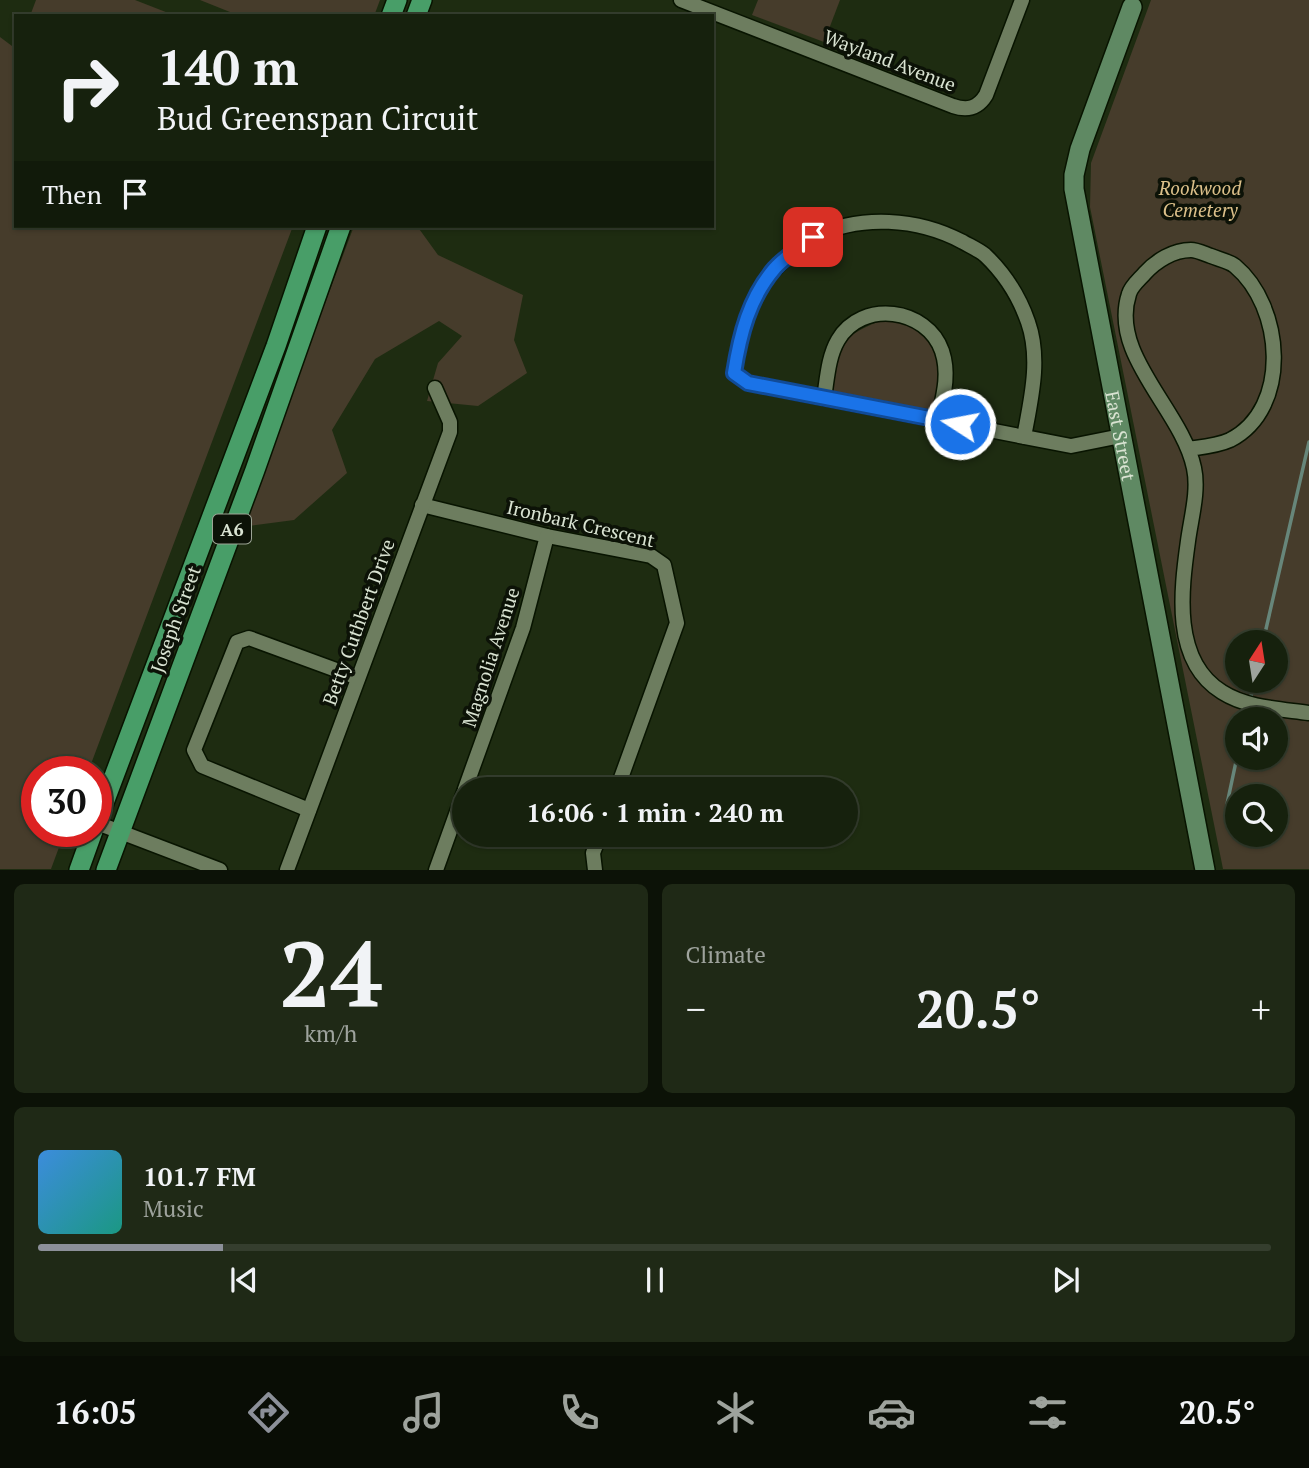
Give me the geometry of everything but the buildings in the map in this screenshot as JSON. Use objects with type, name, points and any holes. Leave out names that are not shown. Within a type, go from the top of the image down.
[{"type":"highway","name":"Joseph Street","points":[[112,781],[276,346],[316,228]]},
{"type":"highway","name":"Joseph Street","points":[[106,870],[269,430],[340,228]]},
{"type":"highway","points":[[79,870],[87,847]]},
{"type":"main road","name":"East Street","points":[[1134,3],[1080,149],[1074,175],[1076,202],[1205,870]]},
{"type":"street","name":"Wayland Avenue","points":[[681,0],[953,106],[968,109],[982,102],[986,95],[1022,0]]},
{"type":"street","points":[[1024,437],[1035,373],[1029,324],[1012,285],[984,253],[943,231],[897,221],[848,225],[813,237],[775,268],[750,307],[739,341],[734,373],[748,383],[824,398],[938,420],[1024,437],[1071,446],[1121,436]]},
{"type":"street","points":[[1188,449],[1213,446],[1230,440],[1251,424],[1269,394],[1275,354],[1270,323],[1258,292],[1234,264],[1191,250],[1157,260],[1129,292],[1125,326],[1146,377],[1175,420],[1195,470],[1195,495],[1182,584],[1184,626],[1191,657],[1205,679],[1223,693],[1263,707],[1309,713]]},
{"type":"street","points":[[824,398],[830,362],[838,340],[852,325],[868,317],[886,313],[907,316],[923,323],[942,349],[946,365],[946,383],[938,420]]},
{"type":"street","name":"Betty Cuthbert Drive","points":[[286,870],[450,432],[450,422],[435,388]]},
{"type":"street","name":"Ironbark Crescent","points":[[422,505],[547,536],[652,556],[664,565],[677,623],[621,777]]},
{"type":"street","name":"Magnolia Avenue","points":[[469,777],[523,628],[547,536]]},
{"type":"street","points":[[309,810],[202,766],[194,750],[237,642],[249,638],[358,678]]},
{"type":"street","name":"Magnolia Avenue","points":[[436,870],[452,825]]},
{"type":"street","points":[[112,829],[220,870]]},
{"type":"street","points":[[595,847],[593,853],[595,870]]},
{"type":"green space","points":[[36,0],[135,0],[171,14],[31,14]]},
{"type":"green space","points":[[200,0],[380,0],[375,14],[235,14]]},
{"type":"green space","points":[[758,0],[840,0],[824,42],[752,15]]},
{"type":"green space","name":"Rookwood Cemetery","points":[[1151,0],[1309,0],[1309,869],[1223,869],[1090,207],[1091,163]]},
{"type":"green space","points":[[0,37],[14,48],[14,228],[292,228],[94,756],[21,756],[21,847],[59,847],[51,869],[0,869]]},
{"type":"green space","points":[[353,228],[418,228],[438,255],[523,295],[514,340],[527,373],[478,406],[427,401],[438,363],[462,336],[439,321],[375,359],[332,430],[347,473],[294,520],[241,527]]},
{"type":"green space","points":[[883,320],[920,331],[930,339],[939,362],[934,413],[831,393],[843,346],[857,332]]},
{"type":"waterway","points":[[1266,630],[1309,442]]},
{"type":"waterway","points":[[1250,700],[1252,693]]},
{"type":"waterway","points":[[1231,784],[1234,770]]},
{"type":"route","points":[[813,237],[775,268],[750,307],[739,341],[734,373],[748,383],[960,424]]}]
